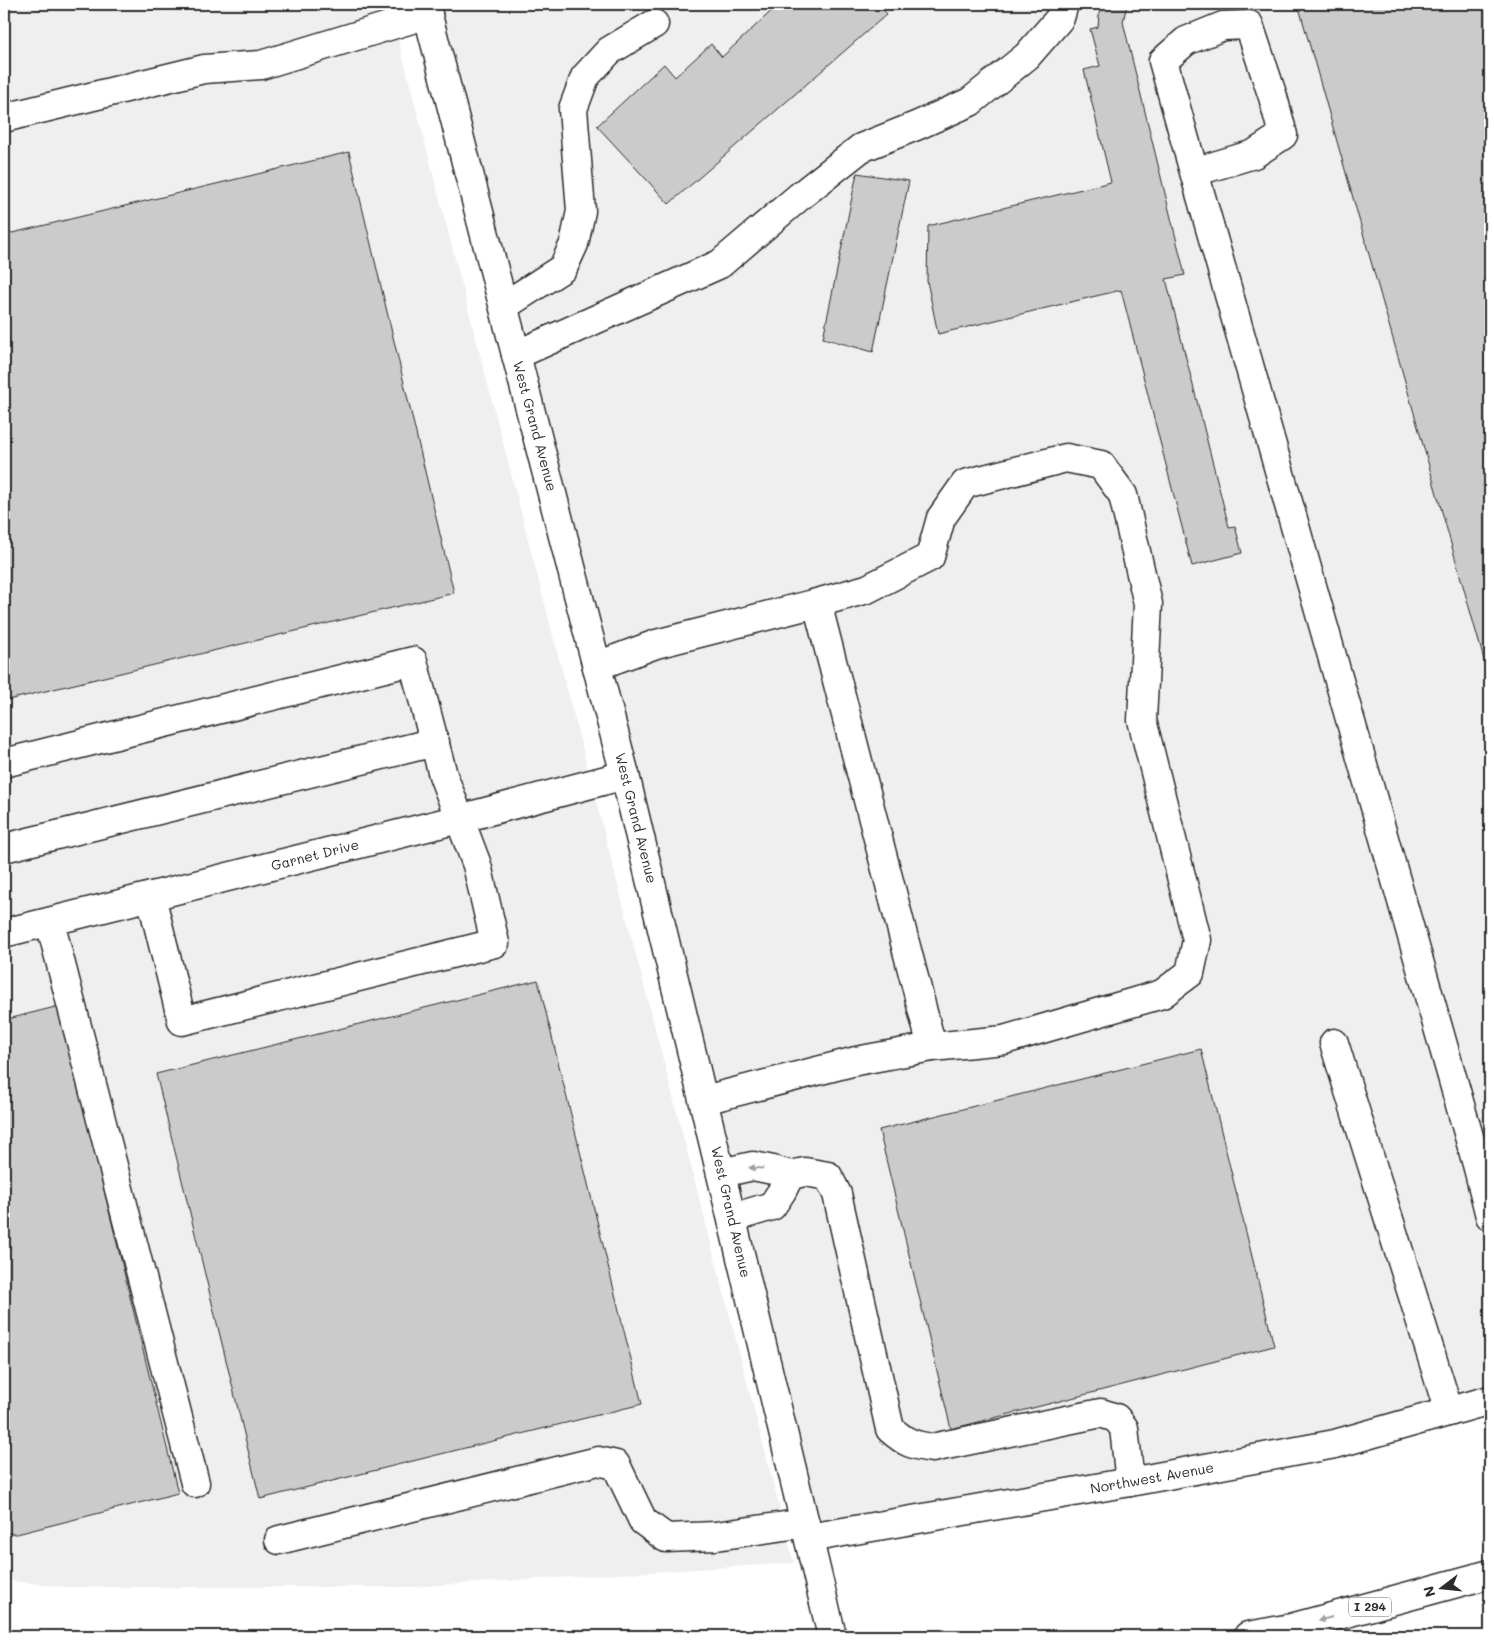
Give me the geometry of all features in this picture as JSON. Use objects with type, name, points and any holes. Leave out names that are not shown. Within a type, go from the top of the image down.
[{"type":"main road","points":[[516,355],[720,264],[800,196],[862,148],[970,102],[1027,56],[1060,18],[1064,4]]},
{"type":"main road","points":[[4,118],[204,69],[261,65],[427,9]]},
{"type":"main road","name":"West Grand Avenue","points":[[427,9],[625,774],[832,1636]]},
{"type":"main road","points":[[504,306],[563,268],[574,244],[581,210],[573,109],[585,77],[609,51],[654,24]]},
{"type":"main road","points":[[1194,172],[1254,154],[1283,135],[1249,25],[1223,26],[1186,41],[1164,61],[1194,172],[1473,1150],[1490,1216]]},
{"type":"main road","points":[[598,666],[656,644],[817,604],[867,589],[930,557],[941,518],[965,484],[1066,458],[1101,465],[1123,495],[1148,604],[1142,720],[1197,940],[1190,973],[1162,994],[1004,1040],[932,1047],[856,1061],[704,1100]]},
{"type":"main road","points":[[817,604],[932,1047]]},
{"type":"main road","points":[[4,763],[413,661],[443,775],[477,865],[496,942],[182,1021],[151,896]]},
{"type":"main road","points":[[4,848],[435,742]]},
{"type":"main road","name":"Garnet Drive","points":[[4,933],[459,819],[625,774]]},
{"type":"main road","points":[[50,922],[194,1483]]},
{"type":"main road","points":[[1334,1043],[1449,1412]]},
{"type":"main road","points":[[721,1172],[753,1166],[790,1175],[806,1172],[828,1176],[837,1194],[890,1430],[903,1441],[932,1448],[1101,1413],[1116,1418],[1124,1428],[1130,1482]]},
{"type":"main road","points":[[732,1218],[772,1206],[790,1175]]},
{"type":"main road","name":"Northwest Avenue","points":[[279,1540],[598,1461],[616,1466],[643,1521],[666,1538],[807,1531],[1130,1482],[1335,1444],[1490,1400]]},
{"type":"main road","name":"I 294","points":[[1248,1636],[1291,1628],[1490,1574]]},
{"type":"shaded area","points":[[4,4],[389,4],[794,1563],[409,1587],[64,1587],[4,1580]]},
{"type":"shaded area","points":[[431,4],[1490,4],[1490,1399],[809,1538]]},
{"type":"building","points":[[779,4],[878,4],[887,14],[669,204],[597,126],[664,64],[675,77],[711,44],[722,57]]},
{"type":"building","points":[[1100,4],[1127,4],[1123,22],[1185,275],[1166,279],[1229,527],[1235,526],[1242,553],[1192,566],[1121,290],[938,334],[927,281],[928,226],[1111,182],[1084,70],[1100,66],[1090,29],[1098,27]]},
{"type":"building","points":[[1298,4],[1490,4],[1490,681]]},
{"type":"building","points":[[349,152],[454,593],[4,701],[4,235]]},
{"type":"building","points":[[857,173],[909,181],[873,352],[823,338]]},
{"type":"building","points":[[538,980],[642,1404],[260,1499],[156,1074]]},
{"type":"building","points":[[59,1006],[178,1493],[17,1534],[4,1533],[4,1020]]},
{"type":"building","points":[[1201,1049],[1274,1346],[951,1429],[879,1130]]}]
